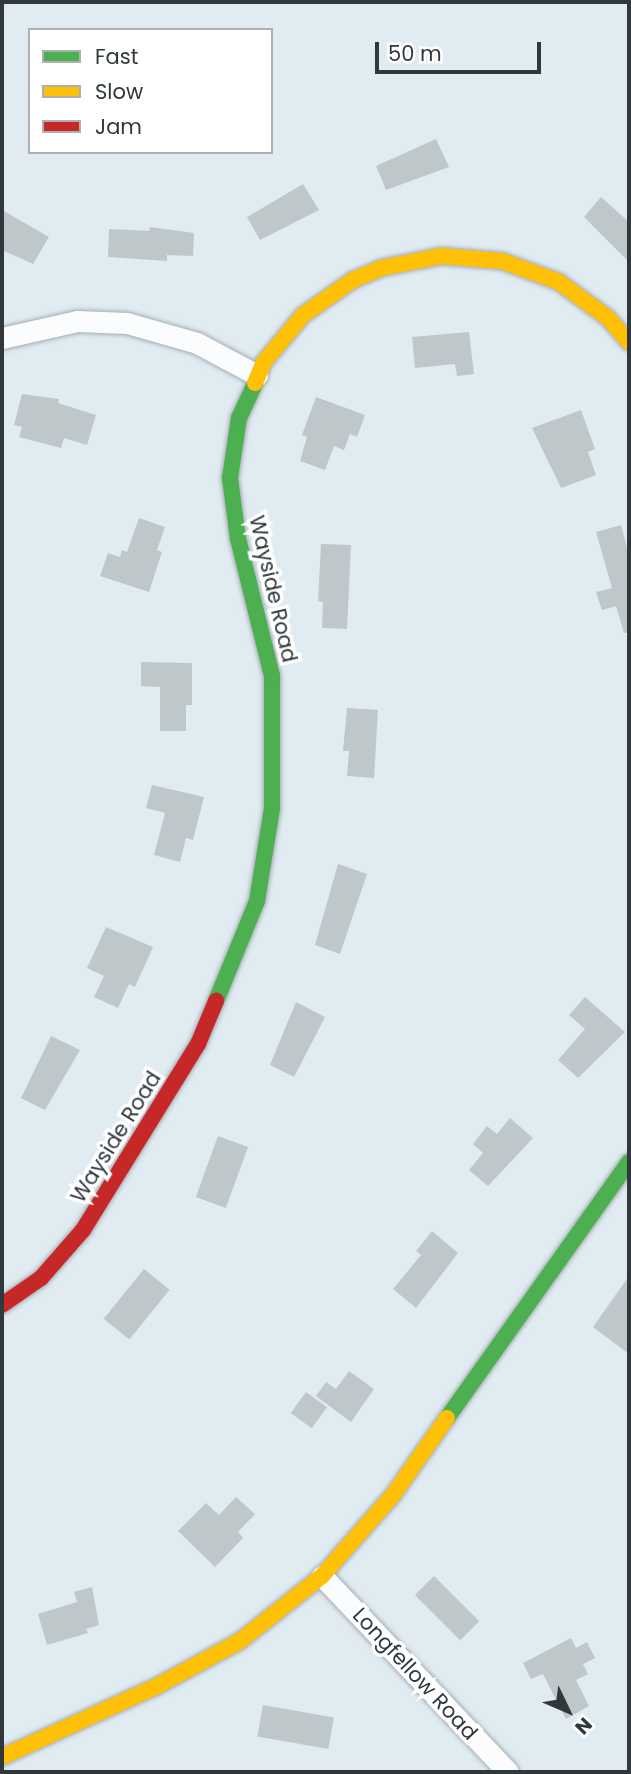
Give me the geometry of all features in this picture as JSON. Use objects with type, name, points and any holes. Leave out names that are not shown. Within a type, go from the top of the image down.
[{"type":"street","name":"Wayside Road","points":[[2,1305],[41,1278],[99,1204],[198,1044],[257,901],[272,808],[275,721],[270,664],[238,539],[230,478],[239,418],[257,375],[282,337],[327,296],[381,268],[441,256],[502,261],[559,282],[608,318],[629,342]]},
{"type":"street","points":[[2,338],[77,321],[127,323],[197,343],[257,375]]},
{"type":"street","points":[[2,1757],[159,1685],[240,1641],[322,1576],[351,1538],[393,1495],[629,1162]]},
{"type":"street","name":"Longfellow Road","points":[[322,1576],[508,1772]]},
{"type":"building","points":[[436,139],[449,167],[386,190],[376,166]]},
{"type":"building","points":[[303,184],[319,210],[260,240],[247,217]]},
{"type":"building","points":[[601,197],[629,222],[629,262],[584,217]]},
{"type":"building","points":[[2,210],[49,237],[33,264],[2,250]]},
{"type":"building","points":[[150,227],[194,233],[193,256],[167,255],[167,261],[108,257],[109,229],[149,231]]},
{"type":"building","points":[[469,332],[474,374],[457,376],[455,364],[415,368],[412,337]]},
{"type":"building","points":[[22,394],[59,399],[58,403],[96,415],[87,445],[64,438],[61,448],[19,437],[22,427],[14,425]]},
{"type":"building","points":[[316,397],[365,415],[357,437],[350,434],[344,450],[334,446],[325,470],[300,461],[307,437],[302,435]]},
{"type":"building","points":[[581,410],[595,449],[588,452],[596,475],[561,488],[532,428]]},
{"type":"building","points":[[139,518],[165,527],[157,550],[162,552],[149,592],[100,576],[108,553],[120,557],[122,550],[127,552]]},
{"type":"building","points":[[621,525],[629,555],[629,632],[624,633],[616,606],[602,610],[596,592],[612,588],[596,532]]},
{"type":"building","points":[[321,544],[351,545],[347,629],[322,628],[323,602],[318,601]]},
{"type":"building","points":[[141,662],[192,663],[192,705],[186,705],[186,731],[160,731],[160,687],[141,686]]},
{"type":"building","points":[[347,708],[378,710],[374,778],[347,776],[349,751],[343,751]]},
{"type":"building","points":[[152,785],[204,797],[193,840],[186,838],[180,862],[154,855],[165,813],[146,808]]},
{"type":"building","points":[[338,864],[367,874],[340,954],[315,945]]},
{"type":"building","points":[[106,927],[153,947],[135,987],[129,984],[118,1008],[94,997],[104,976],[87,968]]},
{"type":"building","points":[[585,997],[625,1032],[578,1078],[558,1060],[585,1029],[569,1015]]},
{"type":"building","points":[[296,1002],[325,1017],[294,1077],[270,1065]]},
{"type":"building","points":[[51,1036],[80,1050],[45,1110],[21,1098]]},
{"type":"building","points":[[510,1118],[533,1138],[488,1186],[469,1170],[483,1153],[473,1144],[487,1126],[497,1134]]},
{"type":"building","points":[[218,1136],[248,1147],[226,1208],[196,1197]]},
{"type":"building","points":[[432,1231],[458,1253],[416,1308],[393,1289],[421,1255],[416,1251]]},
{"type":"building","points":[[144,1269],[170,1290],[129,1340],[104,1319]]},
{"type":"building","points":[[629,1276],[629,1354],[593,1327]]},
{"type":"building","points":[[349,1371],[374,1389],[351,1422],[316,1396],[326,1382],[336,1389]]},
{"type":"building","points":[[306,1392],[327,1407],[312,1428],[291,1413]]},
{"type":"building","points":[[236,1497],[255,1514],[238,1532],[243,1538],[215,1567],[178,1531],[206,1503],[219,1515]]},
{"type":"building","points":[[434,1576],[479,1621],[460,1640],[415,1595]]},
{"type":"building","points":[[92,1587],[99,1625],[86,1629],[88,1633],[47,1645],[38,1614],[77,1602],[74,1592]]},
{"type":"building","points":[[571,1638],[576,1648],[587,1642],[595,1658],[583,1664],[588,1674],[576,1680],[589,1706],[566,1719],[543,1674],[531,1679],[523,1663]]},
{"type":"building","points":[[263,1705],[334,1718],[328,1749],[257,1737]]},
{"type":"traffic: fast","points":[[216,1001],[257,901],[272,808],[272,676],[238,539],[230,478],[239,418],[255,383]]},
{"type":"traffic: fast","points":[[447,1418],[629,1162]]},
{"type":"traffic: slow","points":[[255,383],[264,362],[303,315],[353,280],[381,268],[441,256],[502,261],[559,282],[608,318],[629,342]]},
{"type":"traffic: slow","points":[[2,1757],[159,1685],[240,1641],[322,1576],[393,1495],[447,1418]]},
{"type":"traffic: jam","points":[[2,1305],[41,1278],[83,1230],[198,1044],[216,1001]]}]
